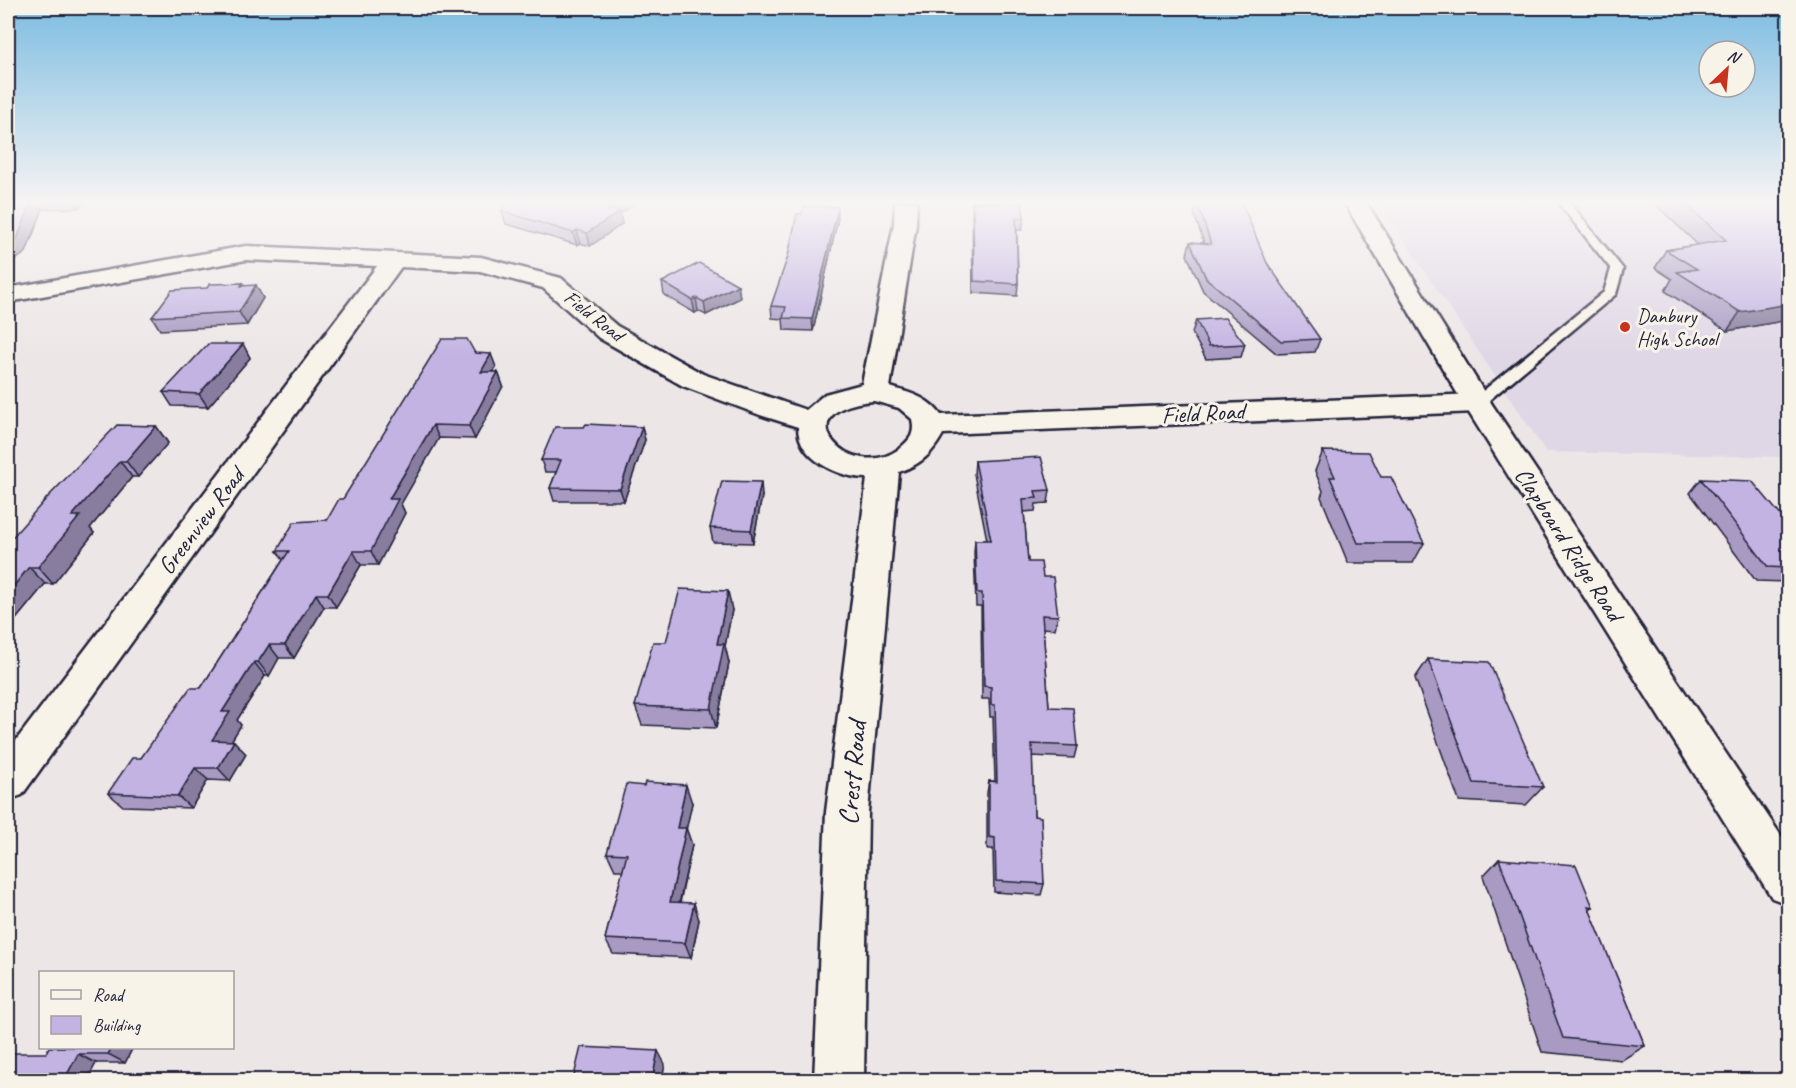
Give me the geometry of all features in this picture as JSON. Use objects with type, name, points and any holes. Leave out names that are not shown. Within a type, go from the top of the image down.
[{"type":"street","name":"Field Road","points":[[8,295],[246,253],[481,264],[552,283],[608,332],[693,380],[770,409],[813,422]]},
{"type":"street","points":[[875,392],[900,253]]},
{"type":"street","name":"Clapboard Ridge Road","points":[[1386,253],[1477,403],[1788,883]]},
{"type":"street","name":"Greenview Road","points":[[8,782],[394,260]]},
{"type":"street","points":[[875,392],[894,395],[912,402],[924,412],[930,425],[928,439],[919,451],[904,461],[884,466],[859,467],[837,461],[820,450],[812,436],[813,422],[821,409],[836,400],[854,394],[875,392]]},
{"type":"street","name":"Field Road","points":[[930,425],[1477,403]]},
{"type":"street","name":"Crest Road","points":[[839,1080],[847,812],[884,466]]},
{"type":"lane","points":[[1477,403],[1610,294],[1617,269],[1604,253]]},
{"type":"shaded area","name":"Danbury High School","points":[[1412,253],[1788,253],[1788,457],[1546,452]]},
{"type":"building","points":[[789,253],[827,253],[812,319],[783,318],[786,307],[771,306]]},
{"type":"building","points":[[974,253],[1017,253],[1018,284],[974,281]]},
{"type":"building","points":[[1195,253],[1263,253],[1267,263],[1320,339],[1281,341],[1206,278]]},
{"type":"building","points":[[1671,253],[1788,253],[1788,304],[1740,312],[1677,272],[1697,269]]},
{"type":"building","points":[[699,263],[738,285],[704,302],[696,298],[692,300],[662,282]]},
{"type":"building","points":[[243,283],[241,286],[256,285],[239,312],[152,317],[172,290],[207,288],[210,284]]},
{"type":"building","points":[[1225,318],[1245,344],[1209,346],[1196,320]]},
{"type":"building","points":[[442,339],[467,339],[475,353],[491,354],[481,372],[498,372],[469,426],[433,425],[389,499],[398,499],[371,551],[353,551],[328,594],[316,594],[285,645],[269,645],[258,662],[254,662],[222,712],[230,712],[212,740],[234,741],[218,768],[195,768],[178,796],[108,793],[132,758],[141,758],[190,688],[201,688],[289,551],[277,551],[294,522],[327,520],[339,499],[343,499]]},
{"type":"building","points":[[208,344],[243,344],[199,394],[163,392]]},
{"type":"building","points":[[586,424],[642,427],[620,489],[550,488],[561,460],[541,460],[555,427],[584,427]]},
{"type":"building","points":[[117,425],[156,426],[126,461],[120,461],[72,516],[80,516],[38,567],[29,567],[8,593],[8,542]]},
{"type":"building","points":[[1323,451],[1369,452],[1381,477],[1391,477],[1424,543],[1358,543],[1330,477],[1335,477]]},
{"type":"building","points":[[1041,457],[1050,490],[1035,491],[1037,498],[1023,499],[1028,562],[1041,562],[1043,577],[1053,577],[1058,616],[1042,615],[1049,707],[1073,708],[1077,746],[1032,744],[1034,816],[1041,817],[1044,884],[996,881],[995,838],[989,837],[989,781],[997,782],[995,705],[991,705],[991,687],[984,686],[982,593],[977,593],[975,540],[991,540],[975,461]]},
{"type":"building","points":[[1701,479],[1752,481],[1788,524],[1788,568],[1768,567]]},
{"type":"building","points":[[722,481],[761,482],[751,530],[710,528]]},
{"type":"building","points":[[680,589],[728,591],[717,644],[724,644],[711,709],[635,706],[653,642],[666,642]]},
{"type":"building","points":[[1428,659],[1489,662],[1543,787],[1474,783]]},
{"type":"building","points":[[645,782],[686,785],[677,828],[686,828],[670,902],[694,903],[685,943],[605,939],[627,854],[607,853],[626,784],[644,786]]},
{"type":"building","points":[[1499,859],[1576,865],[1593,907],[1588,906],[1645,1046],[1563,1038]]},
{"type":"building","points":[[581,1047],[658,1051],[652,1080],[573,1080]]},
{"type":"building","points":[[48,1049],[111,1049],[108,1054],[78,1054],[64,1080],[8,1080],[8,1053],[46,1053]]},
{"type":"place","name":"Danbury High School","points":[[1625,327]]}]
